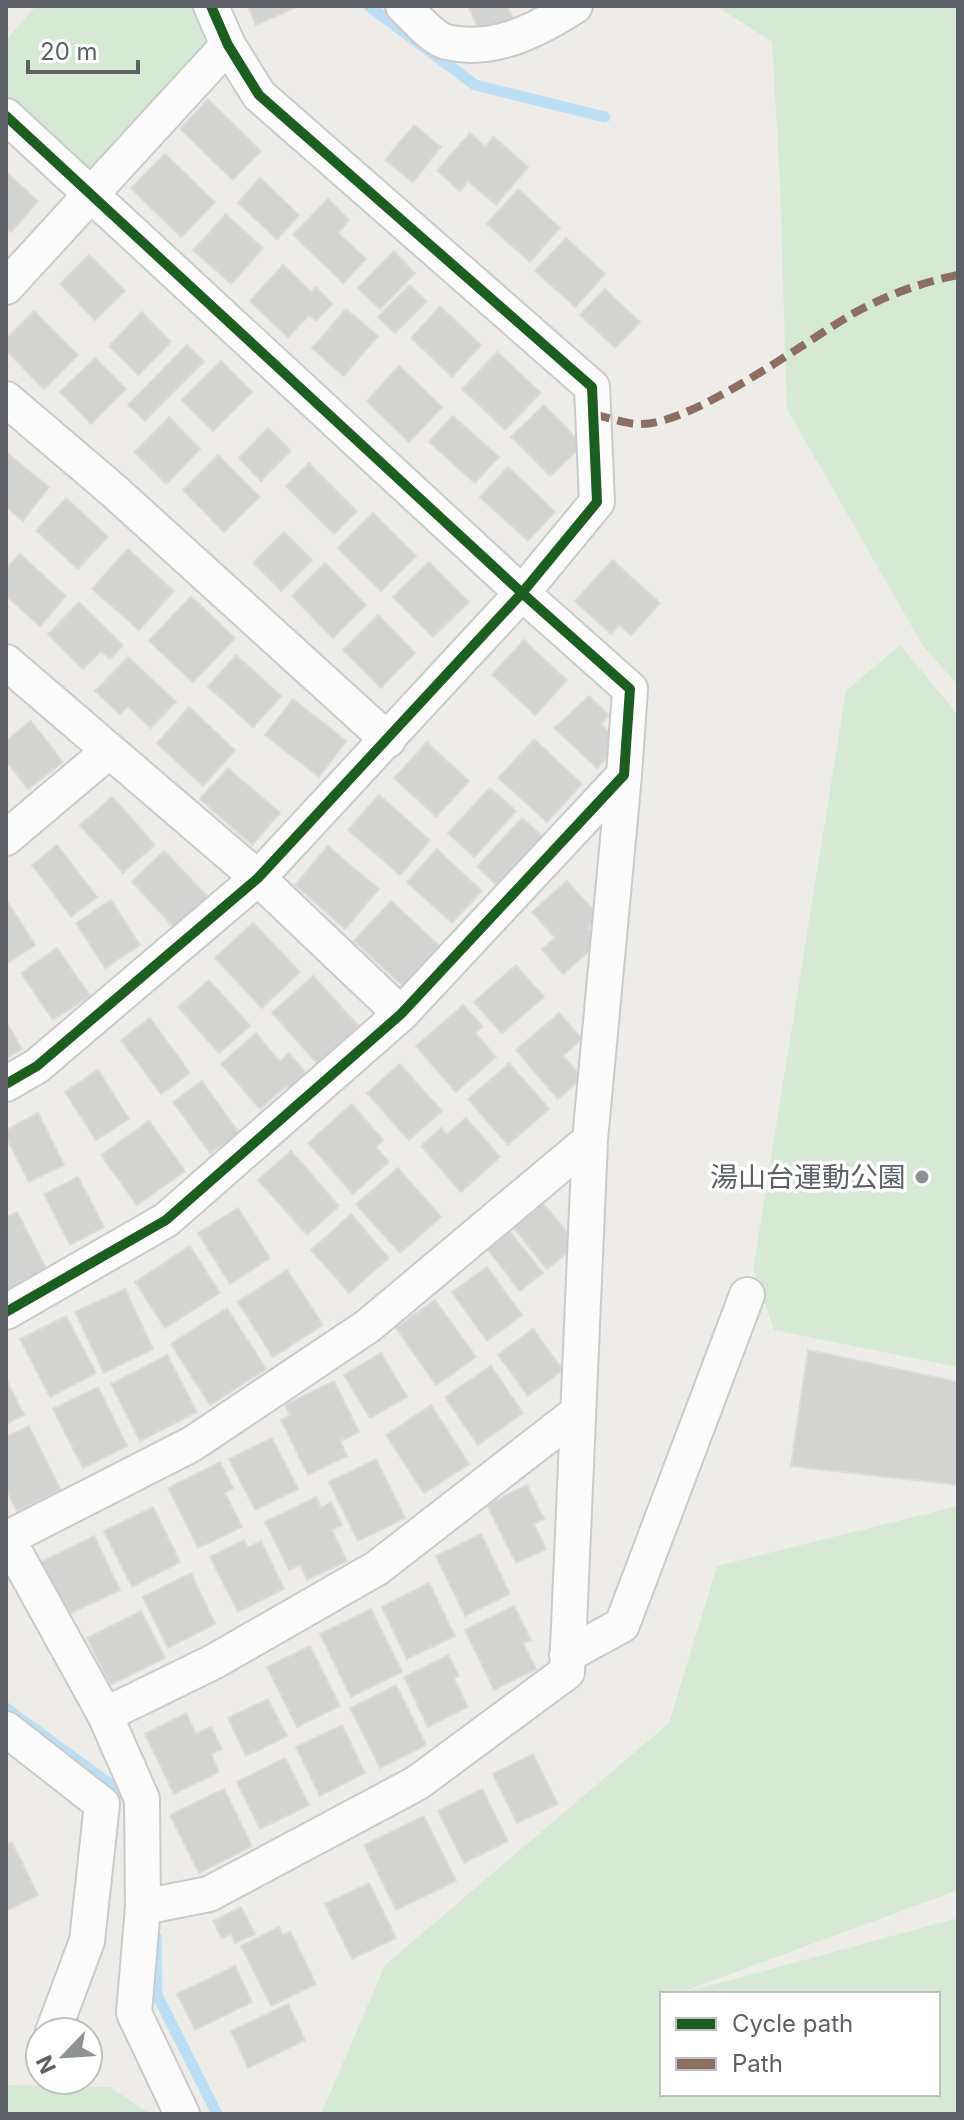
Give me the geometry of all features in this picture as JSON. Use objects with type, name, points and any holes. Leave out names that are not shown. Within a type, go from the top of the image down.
[{"type":"street","points":[[6,1084],[37,1066],[258,878],[522,593],[597,502],[592,387],[259,95],[228,45],[211,6]]},
{"type":"street","points":[[403,6],[444,41],[497,43],[538,30],[575,6]]},
{"type":"street","points":[[6,287],[228,45]]},
{"type":"street","points":[[6,116],[88,195],[630,689],[590,1140],[567,1672],[417,1783],[209,1894],[144,1906]]},
{"type":"street","points":[[6,399],[114,491],[388,740]]},
{"type":"street","points":[[6,662],[258,878],[401,1014]]},
{"type":"street","points":[[6,838],[109,751]]},
{"type":"street","points":[[6,1312],[166,1220],[401,1014],[624,775]]},
{"type":"street","points":[[182,2114],[134,2013],[144,1906],[142,1799],[105,1715],[6,1538],[192,1444],[368,1326],[590,1140]]},
{"type":"street","points":[[567,1655],[622,1625],[747,1295]]},
{"type":"street","points":[[105,1715],[215,1661],[377,1568],[578,1412]]},
{"type":"street","points":[[6,1729],[102,1804],[87,1941],[59,2016]]},
{"type":"green space","points":[[36,6],[200,6],[213,36],[87,176],[6,95],[6,40]]},
{"type":"green space","points":[[716,6],[958,6],[958,685],[923,646],[787,409],[772,42]]},
{"type":"green space","name":"湯山台運動公園","points":[[900,645],[958,715],[958,1367],[774,1330],[753,1270],[846,691]]},
{"type":"green space","points":[[958,1506],[958,1890],[681,1992],[660,1992],[660,2096],[940,2096],[940,1992],[687,1992],[958,1918],[958,2114],[321,2114],[385,1965],[669,1723],[717,1566]]},
{"type":"green space","points":[[6,2085],[24,2085],[24,2096],[104,2096],[104,2087],[110,2087],[150,2114],[6,2114]]},
{"type":"building","points":[[248,6],[299,6],[256,25]]},
{"type":"building","points":[[468,6],[507,6],[513,19],[481,34]]},
{"type":"building","points":[[208,99],[261,151],[233,180],[180,129]]},
{"type":"building","points":[[414,125],[441,147],[413,182],[385,160]]},
{"type":"building","points":[[470,133],[485,147],[494,137],[528,167],[496,205],[468,181],[460,191],[437,171]]},
{"type":"building","points":[[165,154],[215,202],[181,237],[131,188]]},
{"type":"building","points":[[6,172],[38,201],[11,232],[6,227]]},
{"type":"building","points":[[260,178],[299,215],[277,239],[238,203]]},
{"type":"building","points":[[518,189],[560,228],[530,262],[487,224]]},
{"type":"building","points":[[328,199],[349,220],[338,233],[366,259],[343,283],[293,235]]},
{"type":"building","points":[[226,214],[263,248],[231,284],[193,250]]},
{"type":"building","points":[[566,238],[605,274],[575,307],[535,271]]},
{"type":"building","points":[[394,251],[415,273],[380,309],[358,288]]},
{"type":"building","points":[[89,255],[125,291],[95,320],[60,284]]},
{"type":"building","points":[[283,265],[311,292],[316,287],[333,304],[316,321],[309,315],[288,337],[250,301]]},
{"type":"building","points":[[410,285],[427,301],[395,333],[378,317]]},
{"type":"building","points":[[605,289],[640,322],[615,348],[580,315]]},
{"type":"building","points":[[440,306],[481,345],[452,377],[411,338]]},
{"type":"building","points":[[346,309],[378,336],[344,376],[312,348]]},
{"type":"building","points":[[34,311],[78,355],[44,389],[6,350],[6,339]]},
{"type":"building","points":[[142,312],[171,342],[138,375],[109,346]]},
{"type":"building","points":[[187,345],[204,362],[145,421],[128,405]]},
{"type":"building","points":[[497,352],[541,393],[505,430],[462,389]]},
{"type":"building","points":[[95,358],[126,389],[91,424],[60,392]]},
{"type":"building","points":[[221,361],[252,392],[213,431],[182,400]]},
{"type":"building","points":[[399,366],[442,407],[409,442],[367,401]]},
{"type":"building","points":[[544,405],[583,445],[550,476],[511,437]]},
{"type":"building","points":[[453,416],[499,457],[475,483],[429,442]]},
{"type":"building","points":[[169,417],[200,449],[166,484],[134,452]]},
{"type":"building","points":[[268,428],[291,451],[261,481],[239,458]]},
{"type":"building","points":[[6,452],[49,487],[23,521],[6,507]]},
{"type":"building","points":[[218,455],[260,497],[224,532],[183,490]]},
{"type":"building","points":[[309,463],[357,511],[334,534],[286,486]]},
{"type":"building","points":[[508,467],[555,512],[528,541],[480,497]]},
{"type":"building","points":[[66,498],[108,537],[78,569],[36,531]]},
{"type":"building","points":[[373,513],[416,556],[381,591],[338,548]]},
{"type":"building","points":[[284,532],[312,560],[281,591],[253,563]]},
{"type":"building","points":[[128,549],[174,591],[139,630],[92,589]]},
{"type":"building","points":[[20,554],[66,596],[40,626],[6,596],[6,569]]},
{"type":"building","points":[[613,560],[660,603],[631,635],[619,625],[611,634],[575,601]]},
{"type":"building","points":[[429,562],[469,602],[433,637],[393,597]]},
{"type":"building","points":[[325,563],[366,605],[333,638],[292,596]]},
{"type":"building","points":[[191,596],[235,638],[193,682],[149,641]]},
{"type":"building","points":[[79,602],[123,645],[110,659],[101,651],[83,669],[48,634]]},
{"type":"building","points":[[378,615],[415,653],[381,688],[343,650]]},
{"type":"building","points":[[524,640],[567,680],[535,715],[492,675]]},
{"type":"building","points":[[236,655],[281,696],[253,727],[208,687]]},
{"type":"building","points":[[128,657],[176,702],[151,728],[128,706],[120,714],[95,691]]},
{"type":"building","points":[[589,696],[609,715],[601,724],[620,743],[597,768],[554,728]]},
{"type":"building","points":[[293,699],[346,741],[319,777],[265,735]]},
{"type":"building","points":[[189,707],[235,750],[203,786],[157,743]]},
{"type":"building","points":[[31,721],[63,762],[28,789],[6,761],[6,741]]},
{"type":"building","points":[[534,739],[582,784],[547,822],[498,778]]},
{"type":"building","points":[[427,742],[469,781],[436,817],[394,778]]},
{"type":"building","points":[[228,768],[280,813],[252,845],[200,799]]},
{"type":"building","points":[[490,788],[516,811],[474,857],[448,833]]},
{"type":"building","points":[[379,795],[430,840],[400,875],[348,830]]},
{"type":"building","points":[[112,797],[155,845],[123,873],[80,825]]},
{"type":"building","points":[[522,818],[543,837],[498,886],[477,867]]},
{"type":"building","points":[[57,845],[97,897],[71,917],[32,865]]},
{"type":"building","points":[[328,846],[379,889],[345,929],[295,885]]},
{"type":"building","points":[[437,849],[482,891],[452,923],[407,882]]},
{"type":"building","points":[[164,851],[208,897],[174,927],[132,882]]},
{"type":"building","points":[[567,881],[600,917],[588,928],[601,941],[563,974],[542,949],[555,938],[532,912]]},
{"type":"building","points":[[6,899],[35,945],[6,964]]},
{"type":"building","points":[[111,900],[140,945],[105,968],[76,923]]},
{"type":"building","points":[[391,901],[440,946],[403,986],[354,941]]},
{"type":"building","points":[[253,923],[300,972],[262,1008],[215,958]]},
{"type":"building","points":[[57,948],[90,996],[53,1020],[21,973]]},
{"type":"building","points":[[516,965],[544,997],[502,1033],[474,1002]]},
{"type":"building","points":[[313,976],[359,1026],[318,1064],[272,1013]]},
{"type":"building","points":[[209,980],[250,1026],[219,1053],[178,1007]]},
{"type":"building","points":[[463,1005],[483,1027],[475,1033],[496,1057],[456,1092],[416,1046]]},
{"type":"building","points":[[559,1013],[582,1039],[563,1056],[582,1078],[558,1099],[516,1050]]},
{"type":"building","points":[[150,1018],[190,1073],[161,1094],[121,1040]]},
{"type":"building","points":[[6,1021],[22,1049],[6,1058]]},
{"type":"building","points":[[256,1033],[280,1062],[289,1053],[309,1077],[292,1093],[286,1086],[260,1109],[221,1064]]},
{"type":"building","points":[[509,1063],[549,1109],[508,1145],[468,1099]]},
{"type":"building","points":[[400,1064],[442,1111],[409,1140],[367,1093]]},
{"type":"building","points":[[98,1070],[129,1119],[96,1140],[65,1092]]},
{"type":"building","points":[[202,1081],[239,1133],[210,1153],[173,1102]]},
{"type":"building","points":[[352,1104],[383,1140],[376,1147],[389,1162],[353,1194],[308,1143]]},
{"type":"building","points":[[38,1113],[64,1165],[29,1182],[6,1137],[6,1130]]},
{"type":"building","points":[[466,1118],[500,1157],[461,1192],[421,1146],[441,1128],[447,1135]]},
{"type":"building","points":[[149,1121],[185,1171],[137,1205],[101,1155]]},
{"type":"building","points":[[291,1151],[339,1206],[307,1235],[258,1180]]},
{"type":"building","points":[[398,1168],[441,1217],[400,1253],[356,1204]]},
{"type":"building","points":[[78,1177],[104,1227],[70,1245],[44,1194]]},
{"type":"building","points":[[541,1201],[577,1244],[547,1269],[512,1226]]},
{"type":"building","points":[[238,1208],[270,1258],[230,1284],[198,1233]]},
{"type":"building","points":[[17,1212],[48,1272],[6,1293],[6,1217]]},
{"type":"building","points":[[351,1214],[389,1258],[349,1293],[311,1250]]},
{"type":"building","points":[[508,1229],[543,1273],[520,1291],[485,1246]]},
{"type":"building","points":[[190,1246],[220,1293],[165,1328],[135,1282]]},
{"type":"building","points":[[487,1267],[522,1315],[487,1341],[452,1292]]},
{"type":"building","points":[[287,1270],[323,1325],[273,1357],[238,1302]]},
{"type":"building","points":[[125,1289],[153,1349],[104,1373],[75,1312]]},
{"type":"building","points":[[435,1300],[476,1357],[436,1385],[396,1328]]},
{"type":"building","points":[[227,1308],[266,1369],[210,1405],[171,1344]]},
{"type":"building","points":[[66,1316],[96,1373],[50,1397],[20,1339]]},
{"type":"building","points":[[533,1329],[563,1370],[528,1396],[498,1355]]},
{"type":"building","points":[[808,1350],[958,1382],[958,1485],[791,1466]]},
{"type":"building","points":[[381,1353],[407,1397],[370,1418],[344,1375]]},
{"type":"building","points":[[167,1355],[197,1412],[140,1441],[111,1384]]},
{"type":"building","points":[[491,1366],[523,1413],[478,1445],[445,1397]]},
{"type":"building","points":[[6,1379],[24,1415],[6,1424]]},
{"type":"building","points":[[334,1381],[359,1432],[340,1441],[347,1456],[308,1475],[281,1420],[290,1415],[285,1405]]},
{"type":"building","points":[[98,1387],[127,1446],[83,1468],[53,1409]]},
{"type":"building","points":[[431,1405],[469,1464],[424,1493],[386,1435]]},
{"type":"building","points":[[29,1426],[61,1490],[17,1512],[6,1489],[6,1437]]},
{"type":"building","points":[[272,1438],[298,1489],[255,1510],[229,1459]]},
{"type":"building","points":[[376,1459],[405,1518],[358,1541],[329,1482]]},
{"type":"building","points":[[220,1462],[233,1488],[225,1493],[242,1527],[198,1548],[168,1488]]},
{"type":"building","points":[[527,1485],[544,1519],[534,1524],[546,1549],[516,1563],[487,1505]]},
{"type":"building","points":[[316,1497],[321,1508],[331,1502],[342,1525],[332,1530],[347,1561],[307,1580],[300,1565],[289,1570],[265,1522]]},
{"type":"building","points":[[153,1507],[180,1562],[132,1587],[104,1531]]},
{"type":"building","points":[[481,1534],[510,1594],[465,1616],[436,1556]]},
{"type":"building","points":[[94,1536],[120,1590],[65,1616],[39,1563]]},
{"type":"building","points":[[244,1540],[248,1548],[261,1541],[284,1589],[238,1612],[210,1557]]},
{"type":"building","points":[[191,1573],[215,1624],[168,1648],[143,1597]]},
{"type":"building","points":[[429,1583],[455,1636],[407,1659],[382,1607]]},
{"type":"building","points":[[514,1606],[531,1640],[523,1643],[536,1669],[494,1690],[465,1630]]},
{"type":"building","points":[[371,1609],[402,1672],[351,1697],[320,1634]]},
{"type":"building","points":[[141,1611],[165,1658],[110,1685],[87,1638]]},
{"type":"building","points":[[310,1646],[340,1706],[297,1727],[267,1667]]},
{"type":"building","points":[[448,1655],[459,1676],[454,1678],[468,1707],[428,1727],[404,1677]]},
{"type":"building","points":[[396,1685],[426,1745],[380,1768],[350,1708]]},
{"type":"building","points":[[268,1699],[287,1736],[246,1756],[228,1718]]},
{"type":"building","points":[[186,1713],[196,1734],[211,1727],[222,1749],[211,1754],[219,1772],[174,1794],[145,1734]]},
{"type":"building","points":[[342,1725],[365,1773],[320,1796],[296,1747]]},
{"type":"building","points":[[533,1754],[558,1804],[517,1823],[493,1774]]},
{"type":"building","points":[[285,1758],[309,1805],[260,1829],[237,1782]]},
{"type":"building","points":[[224,1789],[252,1846],[199,1873],[170,1815]]},
{"type":"building","points":[[482,1789],[508,1841],[464,1863],[438,1811]]},
{"type":"building","points":[[424,1816],[456,1881],[396,1910],[364,1845]]},
{"type":"building","points":[[12,1842],[38,1895],[6,1911],[6,1845]]},
{"type":"building","points":[[369,1883],[396,1938],[352,1959],[325,1904]]},
{"type":"building","points":[[241,1907],[255,1934],[235,1943],[231,1934],[222,1938],[213,1921]]},
{"type":"building","points":[[279,1927],[283,1935],[290,1931],[316,1984],[271,2006],[241,1946]]},
{"type":"building","points":[[235,1966],[252,2002],[195,2030],[177,1994]]},
{"type":"building","points":[[288,2004],[305,2040],[248,2068],[231,2031]]},
{"type":"waterway","points":[[369,6],[475,85],[605,117]]},
{"type":"waterway","points":[[6,1708],[126,1796],[128,1803]]},
{"type":"waterway","points":[[156,1937],[157,1995],[217,2114]]},
{"type":"marked path","points":[[594,415],[642,424],[690,411],[747,380],[861,309],[902,291],[958,275]]},
{"type":"cycle path","points":[[6,1312],[166,1220],[401,1014],[624,775],[630,689],[522,593],[597,502],[592,387],[259,95],[228,45],[211,6]]},
{"type":"cycle path","points":[[6,116],[522,593],[258,878],[37,1066],[6,1084]]},
{"type":"place","name":"湯山台運動公園","points":[[922,1177]]}]
